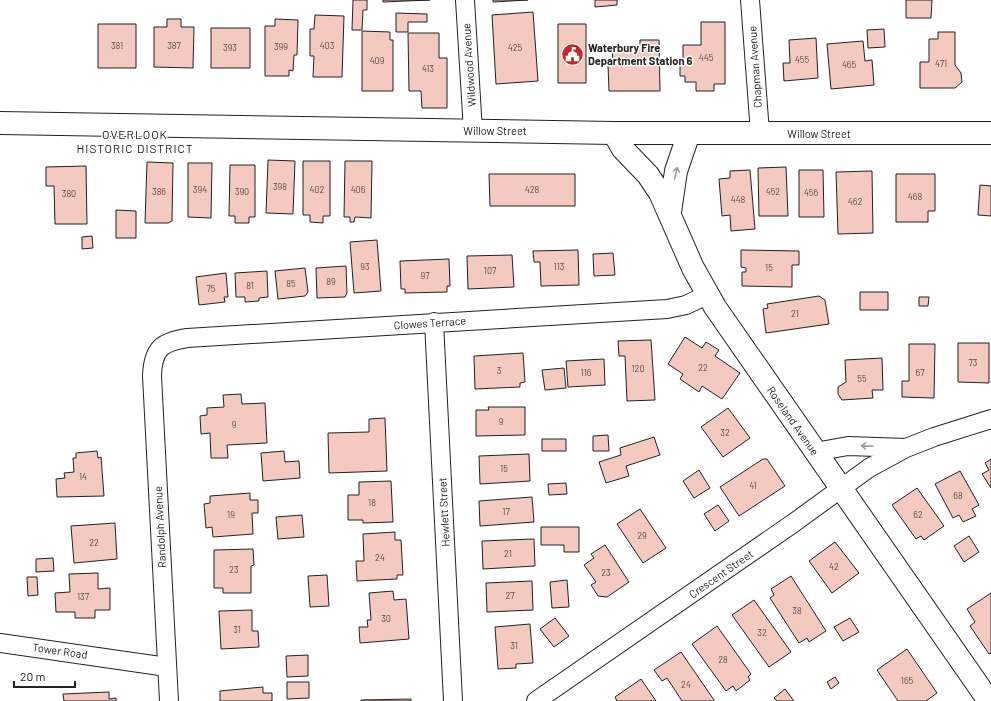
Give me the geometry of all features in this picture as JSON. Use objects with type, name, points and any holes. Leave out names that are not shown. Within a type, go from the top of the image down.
[{"type":"street","name":"Wildwood Avenue","points":[[465,0],[473,131]]},
{"type":"street","name":"Chapman Avenue","points":[[750,0],[760,133]]},
{"type":"street","name":"Willow Street","points":[[0,123],[614,133],[991,133]]},
{"type":"street","name":"Roseland Avenue","points":[[614,133],[623,148],[654,183],[670,212],[692,268],[707,295],[989,701]]},
{"type":"street","points":[[670,212],[676,170],[689,133]]},
{"type":"street","name":"Clowes Terrace","points":[[155,354],[163,345],[188,338],[667,309],[686,305],[707,295]]},
{"type":"street","name":"Hewlett Street","points":[[434,322],[453,701]]},
{"type":"street","name":"Randolph Avenue","points":[[155,354],[152,376],[168,701]]},
{"type":"street","name":"Crescent Street","points":[[536,701],[869,468],[906,448],[961,427],[991,419]]},
{"type":"street","name":"Crescent Street","points":[[815,452],[848,446],[906,448]]},
{"type":"street","name":"Tower Road","points":[[0,643],[167,667]]},
{"type":"building","points":[[353,0],[367,0],[367,10],[363,10],[362,30],[352,30]]},
{"type":"building","points":[[383,0],[430,0],[383,2]]},
{"type":"building","points":[[493,0],[528,0],[493,2]]},
{"type":"building","points":[[595,0],[617,0],[617,5],[595,7]]},
{"type":"building","points":[[906,0],[932,0],[931,18],[906,18]]},
{"type":"building","points":[[533,12],[538,81],[496,84],[492,15]]},
{"type":"building","points":[[396,13],[427,14],[427,22],[408,22],[408,32],[396,32]]},
{"type":"building","points":[[315,15],[344,16],[342,77],[313,77],[314,56],[310,56],[310,29],[314,29]]},
{"type":"building","points":[[167,19],[181,19],[181,27],[194,27],[193,68],[154,67],[154,27],[167,27]]},
{"type":"building","points":[[275,19],[298,20],[297,55],[294,55],[293,71],[289,70],[289,76],[265,76],[265,26],[275,26]]},
{"type":"building","points":[[701,22],[725,22],[725,84],[714,84],[714,91],[696,91],[696,82],[685,82],[685,76],[680,76],[680,63],[683,63],[683,45],[701,45]]},
{"type":"building","points":[[98,24],[136,24],[136,68],[98,68]]},
{"type":"building","name":"Waterbury Fire Department Station 6","points":[[558,24],[586,24],[586,83],[558,83]]},
{"type":"building","points":[[211,28],[250,28],[250,68],[211,68]]},
{"type":"building","points":[[884,29],[885,47],[868,48],[867,30]]},
{"type":"building","points":[[362,31],[390,32],[390,40],[393,40],[393,91],[362,91]]},
{"type":"building","points":[[938,32],[955,32],[955,65],[961,73],[962,82],[955,88],[920,88],[920,62],[929,62],[929,39],[938,39]]},
{"type":"building","points":[[408,33],[439,33],[439,58],[447,58],[447,108],[422,108],[421,91],[409,91]]},
{"type":"building","points":[[816,38],[818,78],[784,81],[783,63],[790,63],[789,40]]},
{"type":"building","points":[[640,40],[659,40],[660,91],[609,91],[608,65],[613,65],[612,46],[640,46]]},
{"type":"building","points":[[863,41],[865,61],[872,60],[874,85],[831,89],[827,44]]},
{"type":"building","points":[[268,160],[295,161],[293,214],[266,213]]},
{"type":"building","points":[[303,161],[330,161],[330,216],[323,216],[323,223],[310,222],[310,215],[303,215]]},
{"type":"building","points":[[345,161],[372,161],[371,218],[355,217],[354,222],[350,222],[350,217],[344,217]]},
{"type":"building","points":[[147,162],[173,163],[172,221],[168,223],[145,223]]},
{"type":"building","points":[[188,163],[212,163],[211,218],[188,217]]},
{"type":"building","points":[[230,165],[255,165],[255,217],[249,217],[249,223],[235,223],[235,216],[229,216]]},
{"type":"building","points":[[86,166],[87,224],[55,224],[54,186],[46,186],[46,167]]},
{"type":"building","points":[[786,167],[788,216],[759,216],[758,168]]},
{"type":"building","points":[[750,170],[755,229],[731,231],[730,215],[722,216],[719,179],[730,178],[730,171]]},
{"type":"building","points":[[799,170],[823,170],[824,217],[799,217]]},
{"type":"building","points":[[872,171],[873,233],[838,234],[836,172]]},
{"type":"building","points":[[489,174],[575,174],[575,206],[490,206]]},
{"type":"building","points":[[896,174],[935,174],[935,211],[928,211],[928,222],[896,222]]},
{"type":"building","points":[[980,185],[991,186],[991,216],[978,215]]},
{"type":"building","points":[[116,210],[136,211],[136,238],[116,238]]},
{"type":"building","points":[[92,236],[93,248],[82,249],[82,237]]},
{"type":"building","points":[[377,240],[381,291],[354,293],[350,242]]},
{"type":"building","points":[[578,250],[579,285],[541,286],[540,262],[534,262],[533,251]]},
{"type":"building","points":[[741,250],[799,251],[799,265],[792,265],[792,287],[742,286],[742,272],[746,272],[746,268],[741,267]]},
{"type":"building","points":[[613,253],[615,275],[594,276],[593,254]]},
{"type":"building","points":[[512,255],[514,287],[468,289],[467,256]]},
{"type":"building","points":[[449,259],[450,286],[447,286],[447,292],[405,293],[405,289],[401,289],[400,261]]},
{"type":"building","points":[[346,266],[347,293],[345,297],[317,298],[316,268]]},
{"type":"building","points":[[305,268],[308,292],[305,296],[278,299],[275,271]]},
{"type":"building","points":[[267,271],[268,297],[259,298],[259,301],[245,302],[245,297],[236,297],[235,273]]},
{"type":"building","points":[[226,273],[228,297],[224,297],[225,302],[199,305],[196,277]]},
{"type":"building","points":[[860,292],[888,292],[888,310],[860,310]]},
{"type":"building","points":[[819,296],[825,300],[829,324],[766,333],[763,309],[768,308],[767,304]]},
{"type":"building","points":[[919,297],[929,297],[928,306],[919,306]]},
{"type":"building","points":[[685,337],[702,348],[706,342],[719,350],[715,356],[740,373],[722,399],[702,386],[699,392],[680,379],[683,374],[668,364]]},
{"type":"building","points":[[651,340],[655,400],[627,401],[625,356],[619,356],[618,341]]},
{"type":"building","points":[[958,343],[989,343],[989,383],[958,382]]},
{"type":"building","points":[[909,344],[935,344],[934,398],[902,397],[902,381],[909,381]]},
{"type":"building","points":[[523,353],[525,382],[520,383],[520,387],[475,389],[474,356]]},
{"type":"building","points":[[882,358],[883,390],[872,390],[873,398],[842,400],[838,394],[838,387],[846,382],[845,360]]},
{"type":"building","points":[[604,359],[605,385],[568,387],[566,361]]},
{"type":"building","points":[[564,368],[566,388],[545,390],[542,370]]},
{"type":"building","points":[[241,394],[242,404],[265,403],[267,443],[227,445],[228,458],[211,458],[210,433],[201,434],[200,416],[207,415],[207,408],[224,407],[223,395]]},
{"type":"building","points":[[488,407],[525,407],[525,435],[476,436],[476,410],[489,410]]},
{"type":"building","points":[[728,408],[750,438],[723,457],[701,427]]},
{"type":"building","points":[[385,418],[387,471],[329,473],[328,433],[369,432],[369,419]]},
{"type":"building","points":[[608,435],[609,451],[593,451],[593,436]]},
{"type":"building","points":[[654,437],[660,455],[626,466],[629,476],[606,483],[599,462],[621,455],[620,448]]},
{"type":"building","points":[[542,439],[566,439],[566,451],[542,451]]},
{"type":"building","points":[[97,451],[98,458],[101,457],[104,496],[57,497],[56,479],[65,478],[64,473],[74,472],[73,458],[76,458],[76,453]]},
{"type":"building","points":[[284,451],[285,462],[299,461],[300,478],[263,481],[261,453]]},
{"type":"building","points":[[529,454],[530,481],[480,484],[479,456]]},
{"type":"building","points":[[763,459],[767,459],[785,486],[739,516],[720,487]]},
{"type":"building","points":[[991,459],[991,488],[982,474],[989,470],[985,463]]},
{"type":"building","points":[[699,470],[710,488],[694,498],[683,481]]},
{"type":"building","points":[[960,471],[979,505],[972,509],[976,516],[963,522],[959,515],[953,518],[935,484]]},
{"type":"building","points":[[391,481],[393,522],[363,523],[363,520],[348,520],[348,495],[359,495],[359,482]]},
{"type":"building","points":[[566,483],[567,494],[549,495],[548,484]]},
{"type":"building","points":[[917,488],[944,526],[924,540],[921,536],[916,539],[892,505]]},
{"type":"building","points":[[250,493],[250,500],[258,500],[258,513],[252,513],[253,534],[213,537],[212,527],[206,528],[204,504],[210,503],[210,496]]},
{"type":"building","points":[[532,497],[534,522],[480,526],[479,501]]},
{"type":"building","points":[[718,505],[729,521],[715,531],[704,514]]},
{"type":"building","points":[[640,509],[666,548],[643,563],[617,524]]},
{"type":"building","points":[[302,515],[304,537],[278,539],[276,517]]},
{"type":"building","points":[[115,523],[117,559],[74,563],[71,526]]},
{"type":"building","points":[[541,527],[579,527],[579,552],[564,552],[564,545],[541,545]]},
{"type":"building","points":[[395,532],[395,540],[401,540],[403,575],[397,575],[397,579],[357,581],[356,561],[364,561],[363,534]]},
{"type":"building","points":[[969,536],[979,552],[964,562],[954,546]]},
{"type":"building","points":[[534,539],[535,566],[483,569],[482,541]]},
{"type":"building","points":[[835,542],[859,573],[832,593],[809,561]]},
{"type":"building","points":[[605,545],[629,582],[607,597],[598,596],[591,585],[596,582],[584,565],[594,558],[591,554]]},
{"type":"building","points":[[253,549],[254,565],[251,566],[251,593],[223,593],[223,588],[214,588],[214,550]]},
{"type":"building","points":[[53,558],[54,571],[36,572],[36,559]]},
{"type":"building","points":[[98,573],[98,589],[110,588],[110,610],[95,610],[95,618],[75,618],[75,612],[56,612],[55,593],[70,592],[69,574]]},
{"type":"building","points":[[327,575],[329,606],[310,607],[308,576]]},
{"type":"building","points":[[791,576],[826,631],[809,642],[807,638],[799,643],[770,598],[774,595],[771,589]]},
{"type":"building","points":[[27,577],[37,577],[38,595],[28,596]]},
{"type":"building","points":[[567,580],[569,607],[552,608],[550,582]]},
{"type":"building","points":[[532,581],[533,610],[487,612],[486,583]]},
{"type":"building","points":[[393,591],[394,600],[406,599],[409,639],[360,643],[359,627],[368,627],[367,620],[371,620],[369,593]]},
{"type":"building","points":[[991,593],[991,653],[989,654],[970,626],[975,622],[967,609]]},
{"type":"building","points":[[754,600],[791,652],[769,667],[732,615]]},
{"type":"building","points":[[252,610],[252,631],[258,631],[259,647],[221,649],[219,611]]},
{"type":"building","points":[[555,618],[569,636],[554,647],[540,629]]},
{"type":"building","points":[[850,618],[859,632],[843,641],[834,627]]},
{"type":"building","points":[[530,624],[533,663],[516,664],[516,668],[498,669],[495,627]]},
{"type":"building","points":[[717,626],[751,674],[748,677],[750,680],[736,691],[733,686],[726,691],[692,644]]},
{"type":"building","points":[[907,649],[937,693],[926,701],[898,701],[877,670]]},
{"type":"building","points":[[681,652],[714,701],[682,701],[667,678],[662,681],[654,670]]},
{"type":"building","points":[[308,655],[308,676],[287,677],[286,656]]},
{"type":"building","points":[[835,677],[839,683],[831,689],[827,682]]},
{"type":"building","points":[[641,679],[656,701],[617,701],[615,697]]},
{"type":"building","points":[[287,682],[309,682],[309,698],[287,699]]},
{"type":"building","points":[[263,687],[263,693],[272,693],[272,701],[220,701],[220,691]]},
{"type":"building","points":[[785,689],[794,701],[777,701],[774,698]]},
{"type":"building","points":[[109,692],[109,699],[116,698],[116,701],[64,701],[63,694]]},
{"type":"building","points":[[411,699],[411,701],[361,701],[361,700]]},
{"type":"place","name":"Waterbury Fire Department Station 6","points":[[572,54]]},
{"type":"district","name":"OVERLOOK HISTORIC DISTRICT","points":[[135,142]]}]
